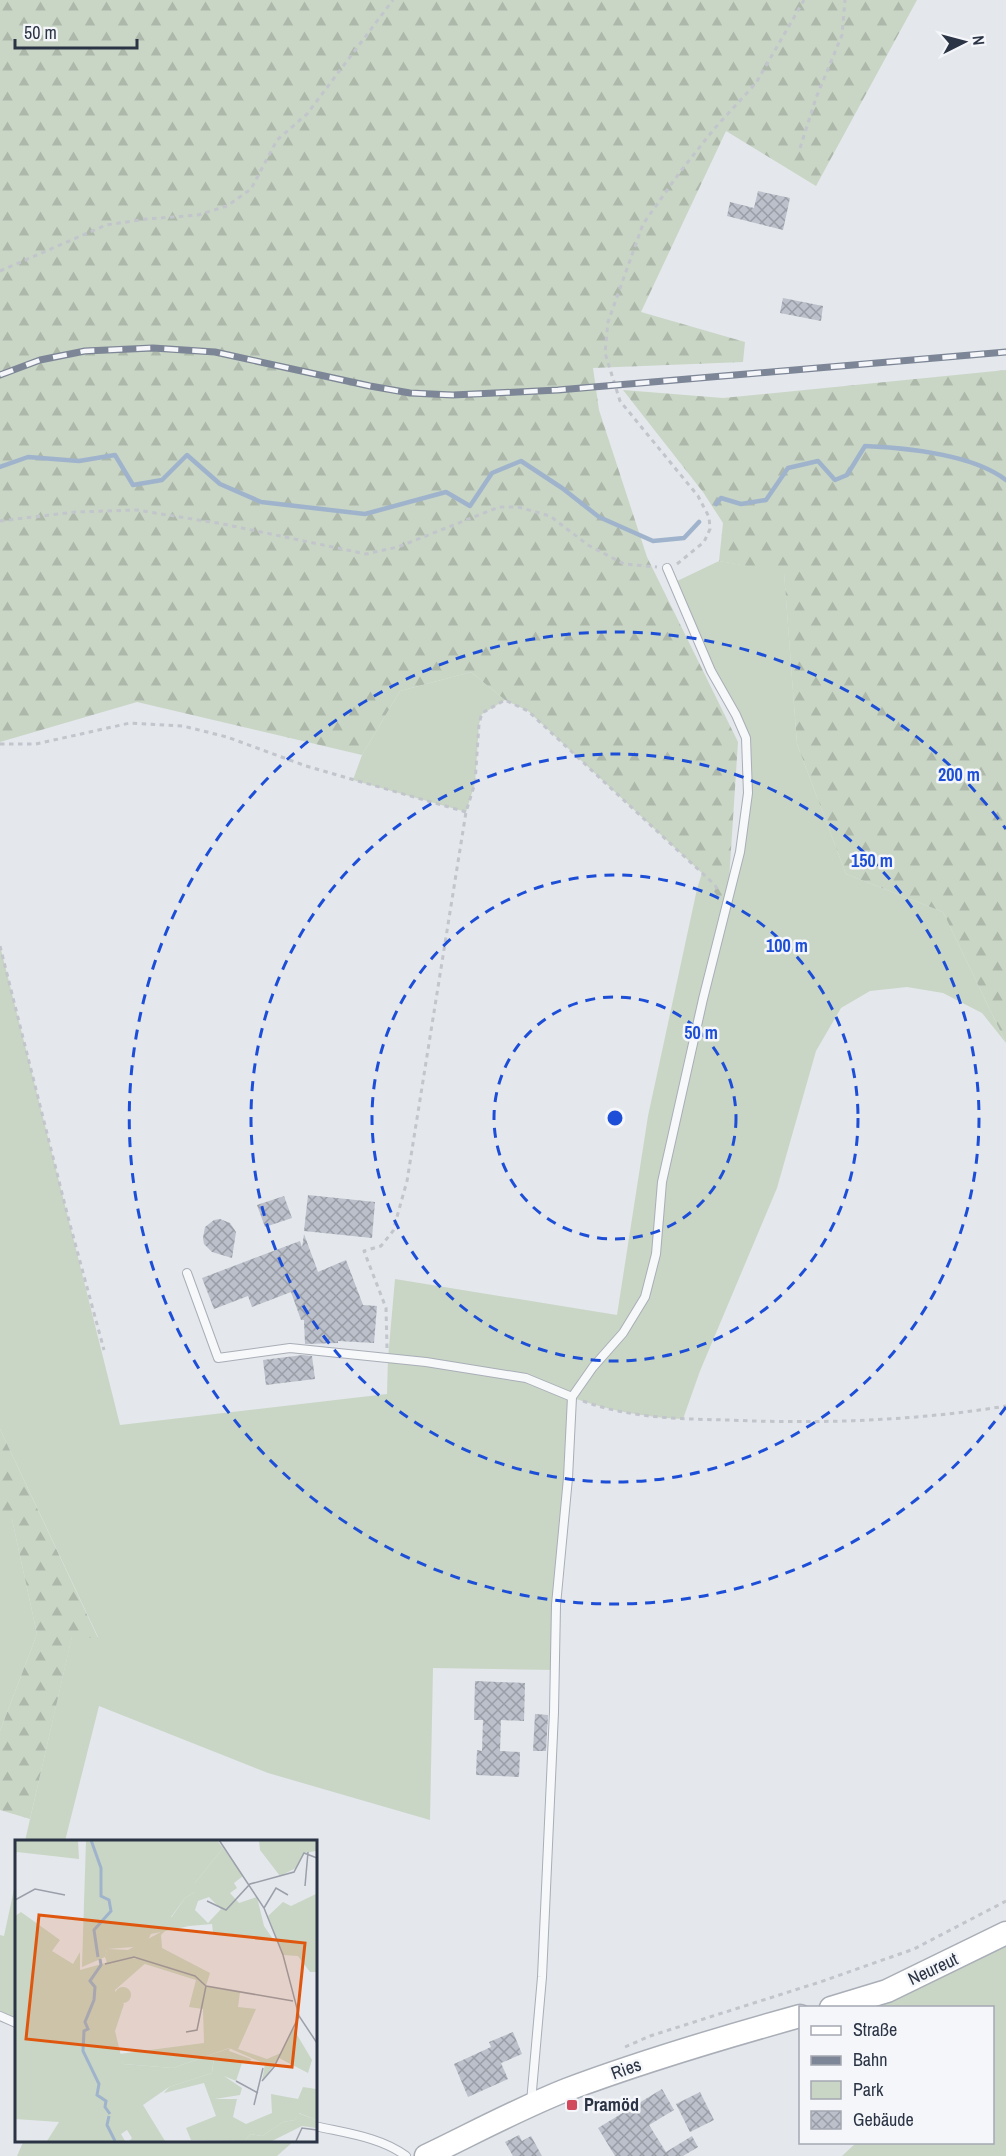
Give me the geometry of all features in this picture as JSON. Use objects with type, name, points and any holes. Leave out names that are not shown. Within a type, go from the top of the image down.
[{"type":"street","name":"Neureut","points":[[835,2006],[887,1991],[1006,1933]]},
{"type":"street","name":"Ries","points":[[426,2156],[567,2090],[677,2051],[799,2017]]},
{"type":"lane","points":[[531,2105],[543,1965],[554,1712],[556,1605],[568,1478],[572,1397],[593,1367],[623,1332],[645,1296],[656,1254],[662,1182],[703,999],[727,911],[740,852],[748,793],[746,738],[711,671],[667,568]]},
{"type":"lane","points":[[187,1273],[218,1358],[290,1348],[426,1362],[526,1378],[572,1397]]},
{"type":"lane","points":[[0,2016],[15,2023]]},
{"type":"lane","points":[[316,2126],[378,2141],[394,2147],[406,2156]]},
{"type":"path","points":[[0,271],[106,225],[198,215],[227,206],[250,189],[277,140],[307,114],[393,0]]},
{"type":"path","points":[[0,521],[75,512],[137,510],[223,524],[366,554],[398,547],[499,507],[518,507],[549,516],[588,545],[624,564],[667,568],[677,564],[704,542],[710,529],[709,517],[698,496],[620,402],[605,353],[608,322],[643,224],[714,129],[756,83],[804,0]]},
{"type":"path","points":[[800,148],[816,98],[842,35],[845,0]]},
{"type":"path","points":[[388,1358],[386,1308],[364,1251],[381,1246],[393,1231],[407,1181],[466,812],[476,783],[479,724],[482,714],[504,700],[528,711],[715,885],[727,911]]},
{"type":"path","points":[[0,744],[36,744],[130,723],[183,726],[227,737],[306,766],[466,812]]},
{"type":"path","points":[[0,946],[104,1350]]},
{"type":"path","points":[[572,1397],[589,1404],[660,1418],[776,1422],[849,1421],[1006,1406]]},
{"type":"path","points":[[620,2050],[650,2036],[839,1976],[914,1949],[1006,1901]]},
{"type":"green space","points":[[0,0],[917,0],[816,186],[726,131],[641,312],[745,342],[743,362],[593,368],[599,410],[647,557],[738,742],[727,911],[702,873],[528,711],[505,700],[471,672],[400,691],[362,755],[137,702],[0,742]]},
{"type":"green space","points":[[1006,370],[1006,1043],[943,912],[846,874],[797,744],[784,573],[719,561],[723,523],[703,492],[623,390],[723,398]]},
{"type":"green space","points":[[719,561],[784,572],[797,744],[846,874],[943,912],[1006,1043],[982,1013],[943,993],[907,987],[870,991],[841,1008],[816,1051],[777,1188],[700,1371],[683,1419],[628,1413],[573,1398],[555,1670],[433,1668],[430,1820],[268,1773],[99,1706],[65,1840],[25,1840],[72,1636],[98,1637],[0,1429],[0,946],[120,1425],[387,1394],[395,1279],[617,1315],[648,1116],[697,889],[702,873],[715,885],[726,910],[748,793],[746,738],[711,671],[673,583]]},
{"type":"green space","points":[[471,672],[505,700],[482,714],[479,724],[475,783],[466,812],[353,780],[362,755],[400,691]]},
{"type":"green space","points":[[0,1429],[98,1638],[72,1637],[30,1819],[0,1810],[0,1731],[37,1634],[12,1519],[0,1519]]},
{"type":"green space","points":[[0,1519],[12,1519],[37,1634],[0,1731]]},
{"type":"green space","points":[[15,1885],[15,2023],[0,2016],[0,1935],[4,1936]]},
{"type":"green space","points":[[1006,1933],[1006,2156],[842,2156],[855,2144],[994,2144],[994,2006],[882,2006],[887,1991]]},
{"type":"green space","points":[[24,2141],[294,2141],[277,2156],[17,2156]]},
{"type":"building","points":[[758,191],[790,198],[783,230],[727,216],[730,202],[754,208]]},
{"type":"building","points":[[783,298],[823,306],[821,321],[780,313]]},
{"type":"building","points":[[308,1195],[375,1202],[372,1238],[304,1231]]},
{"type":"building","points":[[284,1196],[292,1218],[265,1227],[257,1205]]},
{"type":"building","points":[[220,1219],[230,1223],[236,1232],[232,1258],[212,1252],[204,1244],[205,1227],[214,1220]]},
{"type":"building","points":[[304,1234],[318,1272],[346,1260],[363,1305],[377,1306],[374,1343],[338,1341],[338,1343],[305,1344],[304,1320],[301,1320],[291,1292],[252,1307],[248,1296],[214,1309],[202,1278],[300,1241],[302,1248]]},
{"type":"building","points":[[312,1356],[315,1379],[266,1385],[263,1360]]},
{"type":"building","points":[[475,1681],[525,1683],[524,1721],[501,1720],[500,1751],[520,1752],[519,1777],[476,1775],[477,1750],[482,1751],[483,1720],[474,1720]]},
{"type":"building","points":[[535,1714],[548,1715],[546,1751],[533,1751]]},
{"type":"building","points":[[513,2032],[522,2054],[501,2063],[508,2079],[468,2097],[454,2064],[491,2047],[489,2042]]},
{"type":"building","points":[[662,2089],[674,2110],[649,2125],[666,2152],[692,2136],[698,2147],[683,2156],[615,2156],[598,2128]]},
{"type":"building","points":[[700,2092],[714,2120],[690,2132],[676,2104]]},
{"type":"building","points":[[519,2135],[522,2141],[531,2136],[542,2156],[513,2156],[505,2142]]},
{"type":"waterway","points":[[716,504],[721,498],[741,504],[766,500],[788,468],[818,461],[835,480],[847,475],[865,446],[900,448],[958,458],[992,471],[1006,480]]},
{"type":"waterway","points":[[0,467],[28,457],[79,461],[115,455],[133,485],[162,480],[187,455],[220,484],[261,502],[365,514],[446,492],[470,506],[492,473],[521,461],[562,488],[599,517],[653,541],[684,538],[699,522]]},
{"type":"railway","points":[[0,375],[40,360],[85,351],[153,348],[215,352],[370,386],[410,393],[453,395],[558,390],[1006,352]]},
{"type":"place","name":"Pramöd","points":[[572,2105]]}]
